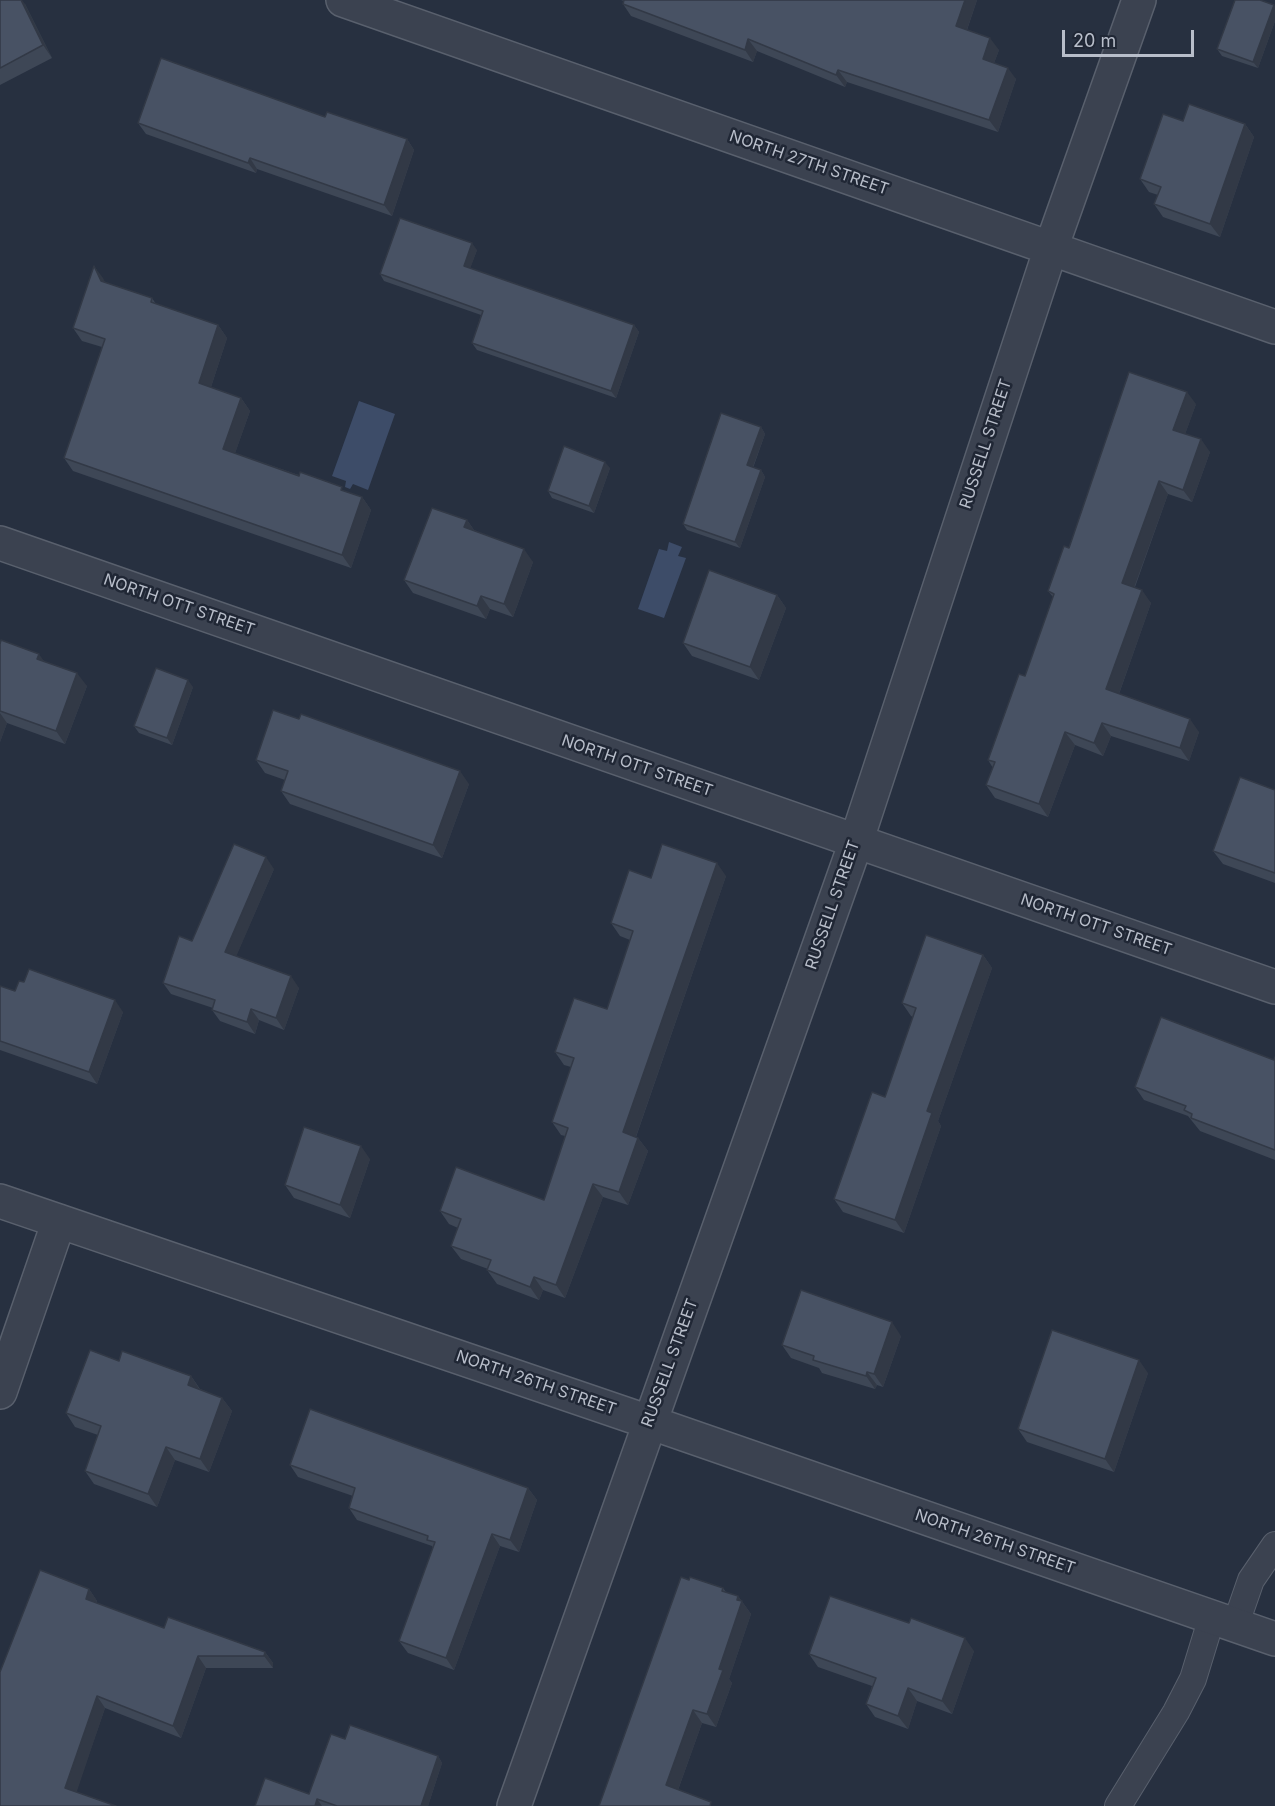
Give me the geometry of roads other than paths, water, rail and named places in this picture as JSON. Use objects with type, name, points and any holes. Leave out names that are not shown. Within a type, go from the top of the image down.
[{"type":"street","name":"NORTH 27TH STREET","points":[[343,0],[1275,327]]},
{"type":"street","name":"RUSSELL STREET","points":[[514,1806],[856,842],[1051,248],[1139,0]]},
{"type":"street","name":"NORTH OTT STREET","points":[[0,543],[1275,987]]},
{"type":"street","name":"NORTH 26TH STREET","points":[[0,1201],[650,1422],[1275,1639]]},
{"type":"street","points":[[0,1392],[58,1221]]},
{"type":"lane","points":[[1118,1806],[1176,1712],[1224,1622],[1275,1545]]},
{"type":"water","points":[[359,401],[395,414],[368,490],[353,484],[350,489],[345,487],[346,481],[332,476]]},
{"type":"water","points":[[669,542],[682,547],[678,556],[686,558],[664,618],[638,609],[659,549],[667,551]]}]
